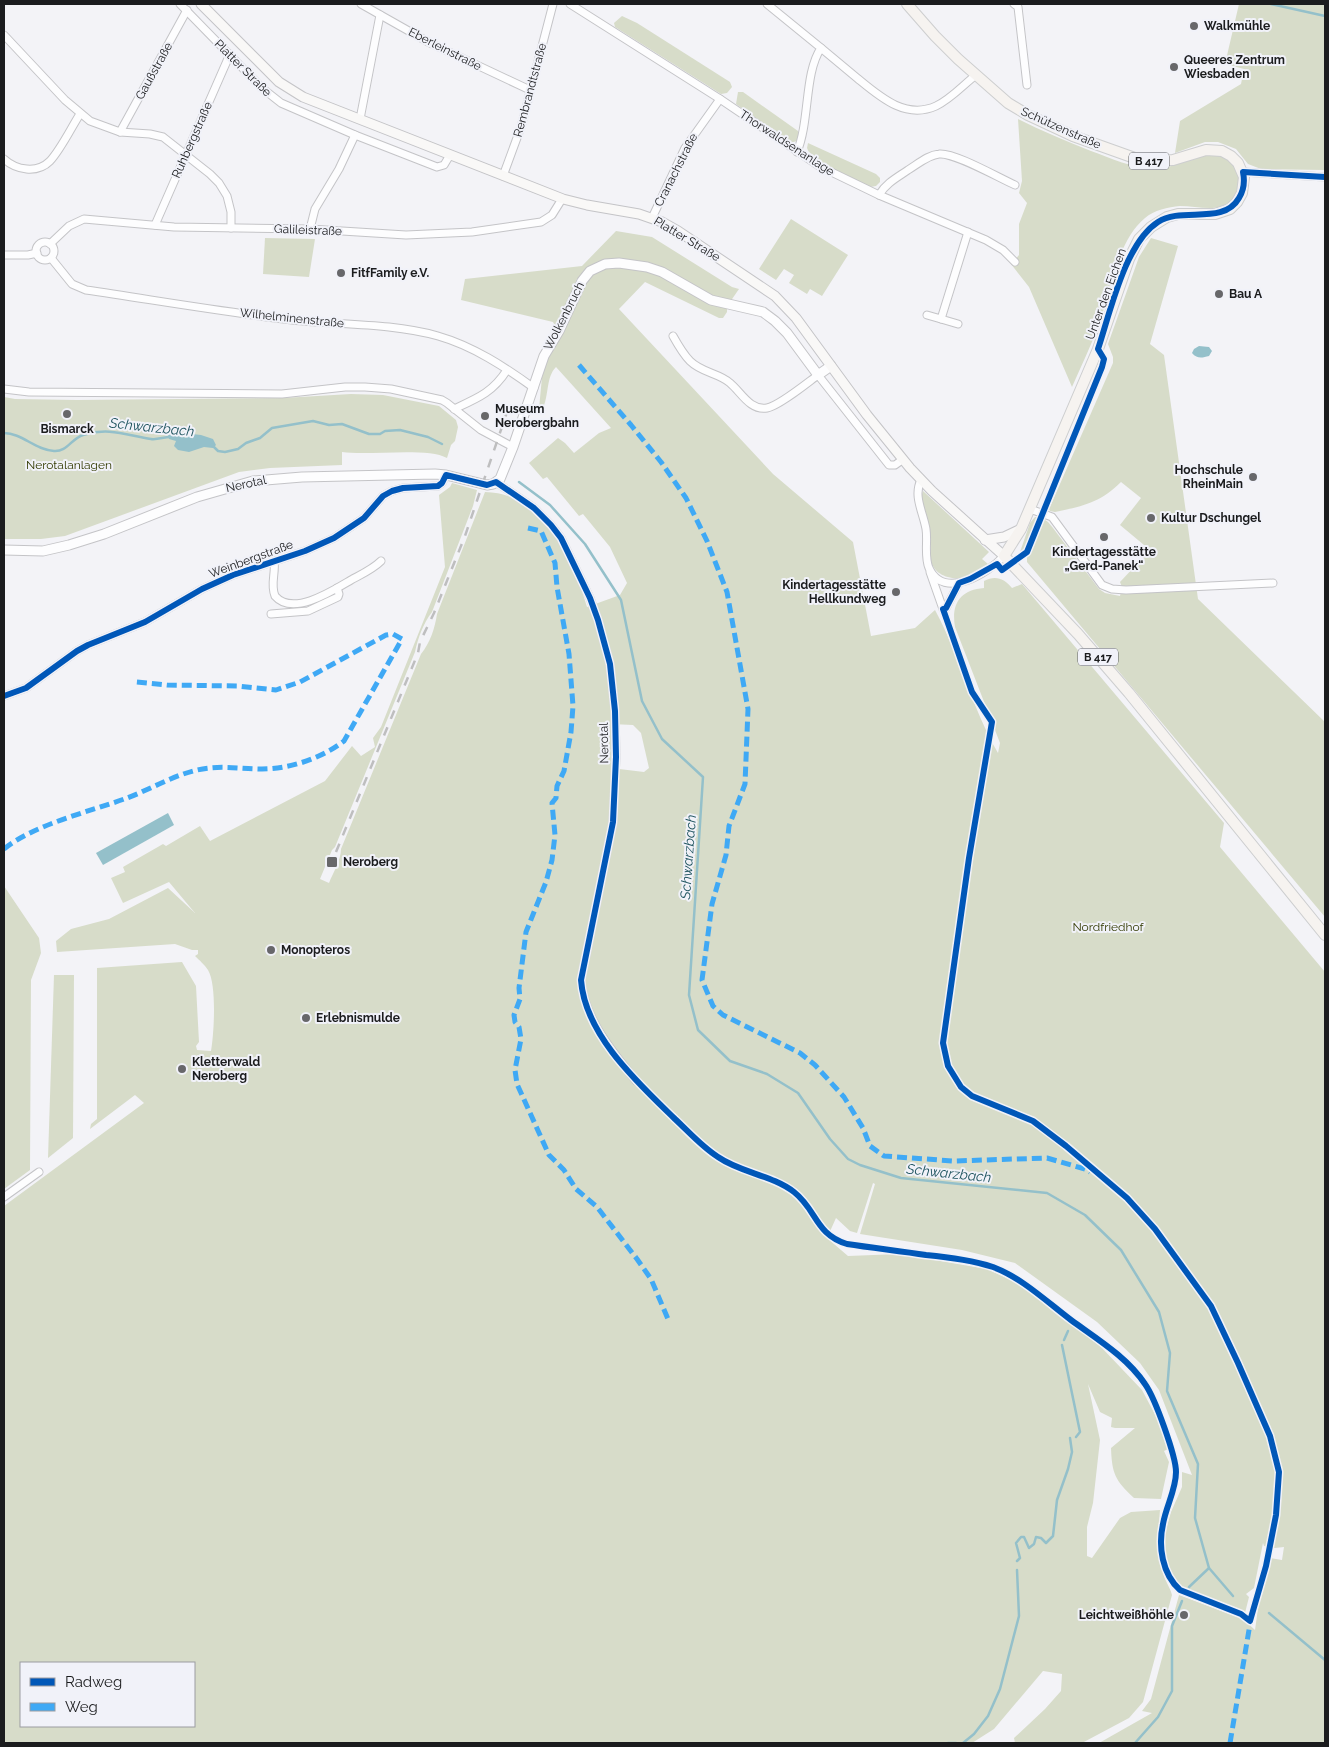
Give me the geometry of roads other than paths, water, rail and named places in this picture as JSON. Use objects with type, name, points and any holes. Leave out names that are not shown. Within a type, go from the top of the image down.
[{"type":"main road","name":"Platter Straße","points":[[201,4],[265,69],[287,88],[303,97],[562,199],[652,218],[678,231],[775,296],[792,312],[902,460],[921,480],[1004,556]]},
{"type":"main road","name":"Schützenstraße","points":[[907,4],[941,42],[976,75],[1008,103],[1028,115],[1073,136],[1143,161],[1166,161],[1179,159],[1206,150],[1217,150],[1231,156],[1243,172]]},
{"type":"main road","name":"Unter den Eichen","points":[[1004,556],[1022,529],[1098,349],[1129,259],[1139,239],[1151,227],[1167,217],[1186,214],[1215,214],[1230,209],[1242,193],[1244,183],[1243,172]]},
{"type":"main road","points":[[985,540],[1004,537],[1022,529]]},
{"type":"main road","name":"B 417","points":[[1004,556],[1071,627],[1129,693],[1325,935]]},
{"type":"street","name":"Platter Straße","points":[[180,4],[272,97],[281,103],[355,135],[437,167],[444,165],[450,155]]},
{"type":"street","name":"Eberleinstraße","points":[[361,4],[434,45],[530,90]]},
{"type":"street","name":"Rembrandtstraße","points":[[503,176],[520,127],[553,4]]},
{"type":"street","name":"Thorwaldsenanlage","points":[[570,4],[720,99],[829,172],[997,246],[1015,262]]},
{"type":"street","points":[[767,4],[885,101],[898,107],[911,110],[927,109],[940,104],[976,75]]},
{"type":"street","points":[[1014,4],[1018,7],[1027,85]]},
{"type":"street","name":"Gaußstraße","points":[[120,132],[187,10]]},
{"type":"street","points":[[360,119],[380,15]]},
{"type":"street","points":[[4,35],[80,114],[103,127],[120,132],[163,137],[210,174],[222,188],[230,206],[231,228]]},
{"type":"street","points":[[797,152],[804,134],[813,66],[821,48]]},
{"type":"street","name":"Ruhbergstraße","points":[[155,225],[230,54]]},
{"type":"street","name":"Cranachstraße","points":[[652,218],[682,155],[693,136],[720,99]]},
{"type":"street","points":[[4,159],[9,164],[23,169],[45,165],[53,157],[80,114]]},
{"type":"street","points":[[310,229],[315,208],[339,169],[355,135]]},
{"type":"street","points":[[879,195],[884,187],[894,180],[924,160],[940,154],[953,156],[1015,185]]},
{"type":"street","points":[[1243,172],[1325,177]]},
{"type":"street","name":"Galileistraße","points":[[50,244],[69,226],[76,221],[84,219],[155,225],[310,229],[406,235],[451,234],[497,229],[545,220],[552,215],[562,199]]},
{"type":"street","points":[[941,319],[968,232]]},
{"type":"street","points":[[42,243],[50,244],[54,249],[51,258],[41,259],[37,253],[38,247],[42,243]]},
{"type":"street","points":[[4,255],[37,253]]},
{"type":"street","name":"Wilhelminenstraße","points":[[51,258],[72,284],[86,290],[292,320],[414,331],[453,341],[489,358],[534,388]]},
{"type":"street","name":"Wolkenbruch","points":[[513,447],[541,362],[559,331],[575,293],[586,275],[604,264],[626,264],[657,270],[712,300],[763,312],[787,333],[818,375]]},
{"type":"street","points":[[927,315],[958,324]]},
{"type":"street","points":[[673,336],[685,355],[695,365],[729,381],[750,403],[759,408],[774,405],[831,366]]},
{"type":"street","points":[[454,409],[487,393],[500,381],[507,370]]},
{"type":"street","points":[[818,375],[889,466],[896,465],[902,460]]},
{"type":"street","points":[[4,389],[29,392],[282,394],[345,387],[391,389],[434,398],[447,403],[481,430],[513,447],[502,475],[496,482]]},
{"type":"street","name":"Nerotal","points":[[4,550],[43,551],[69,545],[104,534],[197,497],[253,481],[302,477],[446,475],[487,484],[496,482],[539,512],[561,538],[590,598],[610,664],[615,711],[616,757],[613,822],[581,980],[585,1002],[591,1016],[604,1038],[636,1081]]},
{"type":"street","name":"Weinbergstraße","points":[[4,696],[26,688],[88,645],[145,622],[219,581],[257,566],[314,548],[341,534],[364,518],[383,496],[392,490],[437,487],[442,483],[446,475]]},
{"type":"street","points":[[921,480],[917,494],[926,529],[927,563],[943,609],[946,608],[960,583]]},
{"type":"street","points":[[1030,509],[1052,517],[1097,580],[1109,588],[1126,590],[1273,583]]},
{"type":"street","points":[[930,569],[943,581],[960,583],[970,580],[997,564],[1004,556]]},
{"type":"street","points":[[274,561],[273,588],[275,596],[278,600],[291,603],[303,603],[316,599],[382,561]]},
{"type":"street","points":[[271,614],[315,609],[338,597],[337,588]]},
{"type":"street","points":[[4,1197],[39,1172]]},
{"type":"water","points":[[1199,346],[1209,347],[1212,351],[1209,356],[1200,358],[1192,353]]},
{"type":"water","points":[[179,432],[185,438],[192,434],[213,439],[216,445],[213,448],[204,447],[189,452],[178,450],[174,446],[176,441],[169,439],[168,435]]},
{"type":"water","points":[[168,813],[174,825],[103,865],[96,853]]},
{"type":"waterway","points":[[1271,4],[1325,16]]},
{"type":"waterway","name":"Schwarzbach","points":[[212,445],[218,451],[225,452],[238,449],[246,443],[260,438],[272,428],[313,421],[329,425],[342,424],[369,434],[400,430],[428,437],[442,444]]},
{"type":"waterway","name":"Schwarzbach","points":[[4,433],[17,436],[41,448],[54,451],[66,447],[83,435],[92,433],[117,432],[153,439],[170,437]]},
{"type":"waterway","name":"Schwarzbach","points":[[519,482],[550,505],[585,544],[621,600],[642,701],[662,739],[703,777],[689,995],[698,1030],[730,1061],[767,1074],[798,1093],[830,1139],[848,1159],[860,1165],[901,1178],[1047,1193],[1085,1215],[1121,1250],[1159,1312],[1170,1353],[1167,1391],[1198,1464],[1195,1518],[1209,1568],[1189,1587]]},
{"type":"waterway","points":[[1064,1340],[1068,1331]]},
{"type":"waterway","points":[[1062,1345],[1080,1432],[1076,1437]]},
{"type":"waterway","points":[[1017,1561],[1020,1558],[1016,1543],[1021,1537],[1024,1537],[1029,1548],[1034,1544],[1036,1537],[1041,1538],[1046,1543],[1053,1536],[1057,1500],[1072,1452],[1070,1438]]},
{"type":"waterway","points":[[1209,1568],[1233,1596]]},
{"type":"waterway","points":[[963,1743],[974,1734],[988,1716],[1000,1689],[1019,1616],[1017,1570]]},
{"type":"waterway","name":"Schwarzbach","points":[[1135,1743],[1158,1717],[1172,1691],[1172,1626],[1182,1601]]},
{"type":"waterway","points":[[1269,1613],[1325,1660]]},
{"type":"waterway","points":[[948,1743],[956,1743]]},
{"type":"railway","points":[[336,852],[418,653],[420,642],[434,613],[465,536],[507,412]]},
{"type":"place","name":"Walkmühle","points":[[1194,26]]},
{"type":"place","name":"Queeres Zentrum Wiesbaden","points":[[1174,67]]},
{"type":"place","name":"FitfFamily e.V.","points":[[341,273]]},
{"type":"place","name":"Bau A","points":[[1219,294]]},
{"type":"place","name":"Bismarck","points":[[67,414]]},
{"type":"place","name":"Museum Nerobergbahn","points":[[485,416]]},
{"type":"place","name":"Hochschule RheinMain","points":[[1253,477]]},
{"type":"place","name":"Kultur Dschungel","points":[[1151,518]]},
{"type":"place","name":"Kindertagesstätte „Gerd-Panek“","points":[[1104,537]]},
{"type":"place","name":"Kindertagesstätte Hellkundweg","points":[[896,592]]},
{"type":"place","name":"Neroberg","points":[[332,862]]},
{"type":"place","name":"Monopteros","points":[[271,950]]},
{"type":"place","name":"Erlebnismulde","points":[[306,1018]]},
{"type":"place","name":"Kletterwald Neroberg","points":[[182,1069]]},
{"type":"place","name":"Leichtweißhöhle","points":[[1184,1615]]},
{"type":"park label","name":"Nerotalanlagen","points":[[69,465]]},
{"type":"park label","name":"Nordfriedhof","points":[[1108,927]]}]
